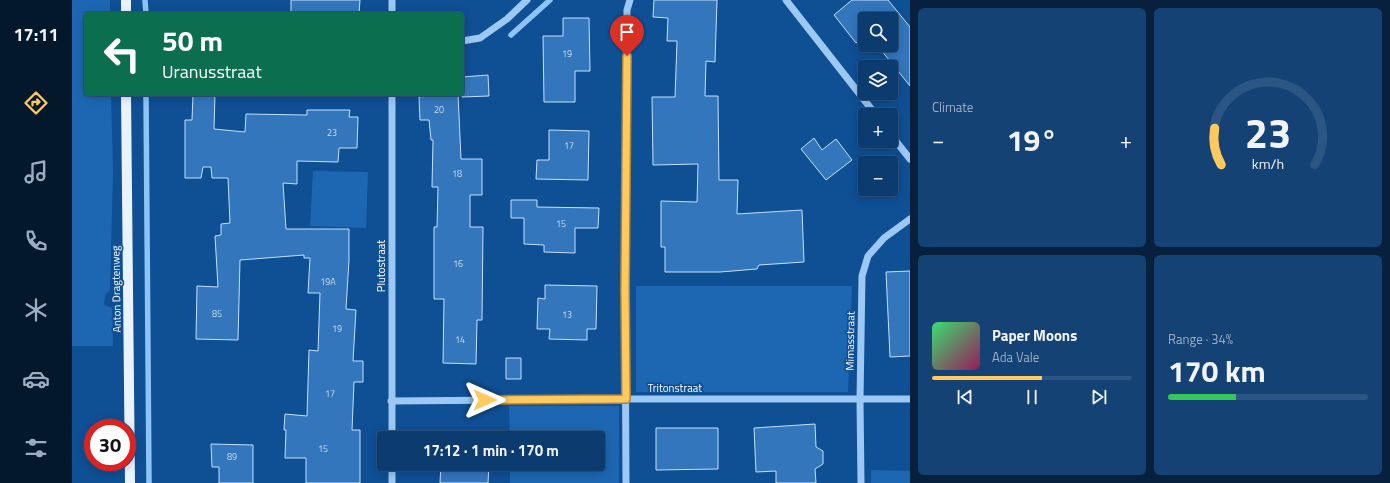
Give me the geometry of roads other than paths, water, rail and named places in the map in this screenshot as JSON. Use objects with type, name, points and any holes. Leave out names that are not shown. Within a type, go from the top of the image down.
[{"type":"main road","points":[[126,0],[126,12]]},
{"type":"main road","name":"Anton Dragtenweg","points":[[126,96],[130,483]]},
{"type":"street","points":[[392,0],[392,12]]},
{"type":"street","points":[[464,40],[480,38],[507,19],[527,0]]},
{"type":"street","points":[[626,483],[625,281],[627,10],[630,0]]},
{"type":"street","points":[[786,0],[871,108]]},
{"type":"street","name":"Plutostraat","points":[[392,96],[392,431]]},
{"type":"street","points":[[898,144],[910,159]]},
{"type":"street","name":"Mimasstraat","points":[[861,483],[860,400],[862,276],[868,256],[884,238],[910,219]]},
{"type":"street","name":"Tritonstraat","points":[[391,401],[910,399]]},
{"type":"street","points":[[392,471],[392,483]]},
{"type":"waterway","points":[[145,0],[146,12]]},
{"type":"waterway","points":[[511,35],[550,0]]},
{"type":"waterway","points":[[146,96],[149,483]]}]
